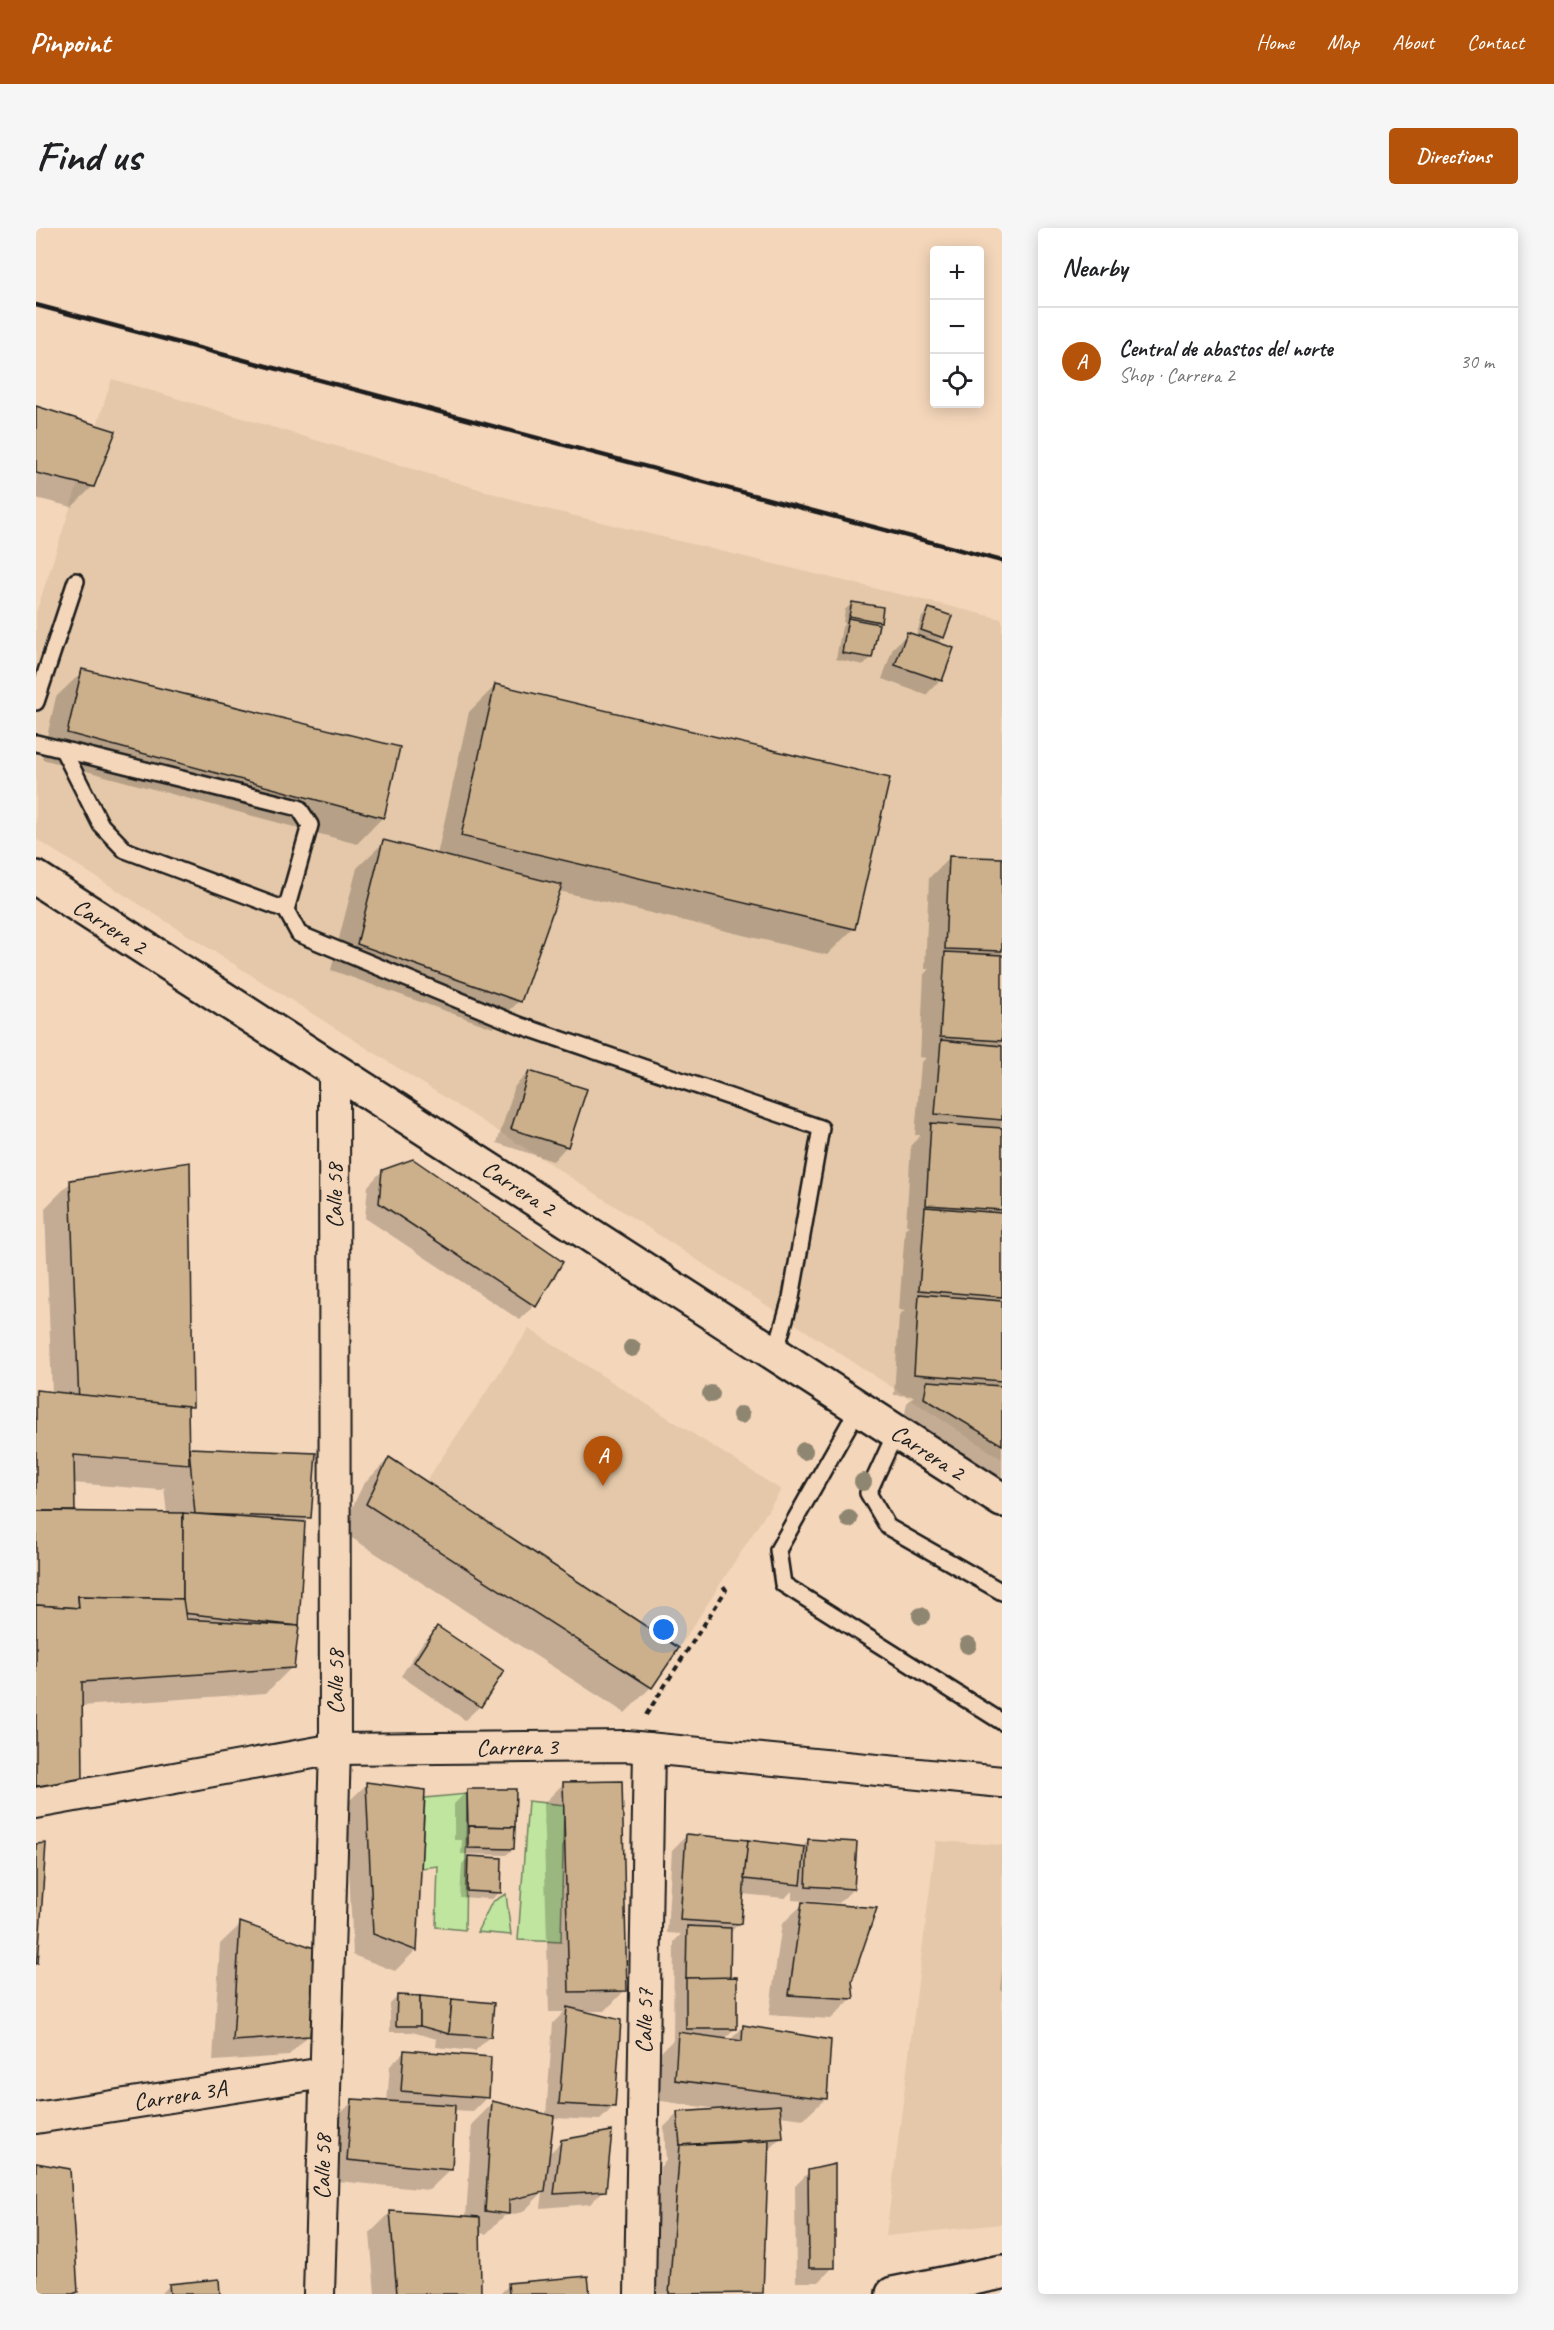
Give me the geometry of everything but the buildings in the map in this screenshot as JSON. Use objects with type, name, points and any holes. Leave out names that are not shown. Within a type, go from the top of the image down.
[{"type":"street","name":"Carrera 2","points":[[36,879],[1002,1500]]},
{"type":"street","name":"Calle 58","points":[[319,2294],[335,1749],[334,1069]]},
{"type":"street","name":"Carrera 3","points":[[36,1803],[335,1749],[638,1747],[1002,1782]]},
{"type":"street","name":"Calle 57","points":[[638,1747],[640,2294]]},
{"type":"street","name":"Carrera 3A","points":[[36,2118],[324,2073]]},
{"type":"street","points":[[892,2294],[1002,2272]]},
{"type":"lane","points":[[36,702],[76,581]]},
{"type":"lane","points":[[36,743],[299,808],[310,825],[286,910]]},
{"type":"lane","points":[[63,750],[101,825],[125,849],[286,910],[299,934],[519,1025],[821,1128],[791,1298],[775,1354]]},
{"type":"lane","points":[[859,1407],[778,1550],[783,1584],[1002,1722]]},
{"type":"lane","points":[[897,1432],[868,1493],[888,1527],[1002,1592]]},
{"type":"path","points":[[638,1747],[637,1727],[656,1702],[726,1590],[721,1583]]},
{"type":"shaded area","points":[[112,379],[542,508],[1002,619],[1002,1459],[555,1167],[36,839],[36,613]]},
{"type":"shaded area","points":[[529,1329],[781,1490],[679,1648],[426,1481]]},
{"type":"shaded area","points":[[936,1841],[1002,1845],[1002,2224],[886,2236]]},
{"type":"green space","points":[[467,1794],[465,1930],[436,1927],[438,1866],[421,1868],[425,1798]]},
{"type":"green space","points":[[528,1801],[564,1805],[561,1942],[518,1940]]},
{"type":"green space","points":[[506,1894],[511,1935],[477,1932],[492,1902]]},
{"type":"railway","points":[[36,305],[1002,561]]},
{"type":"place","name":"Central de abastos del norte","points":[[603,1486]]}]
